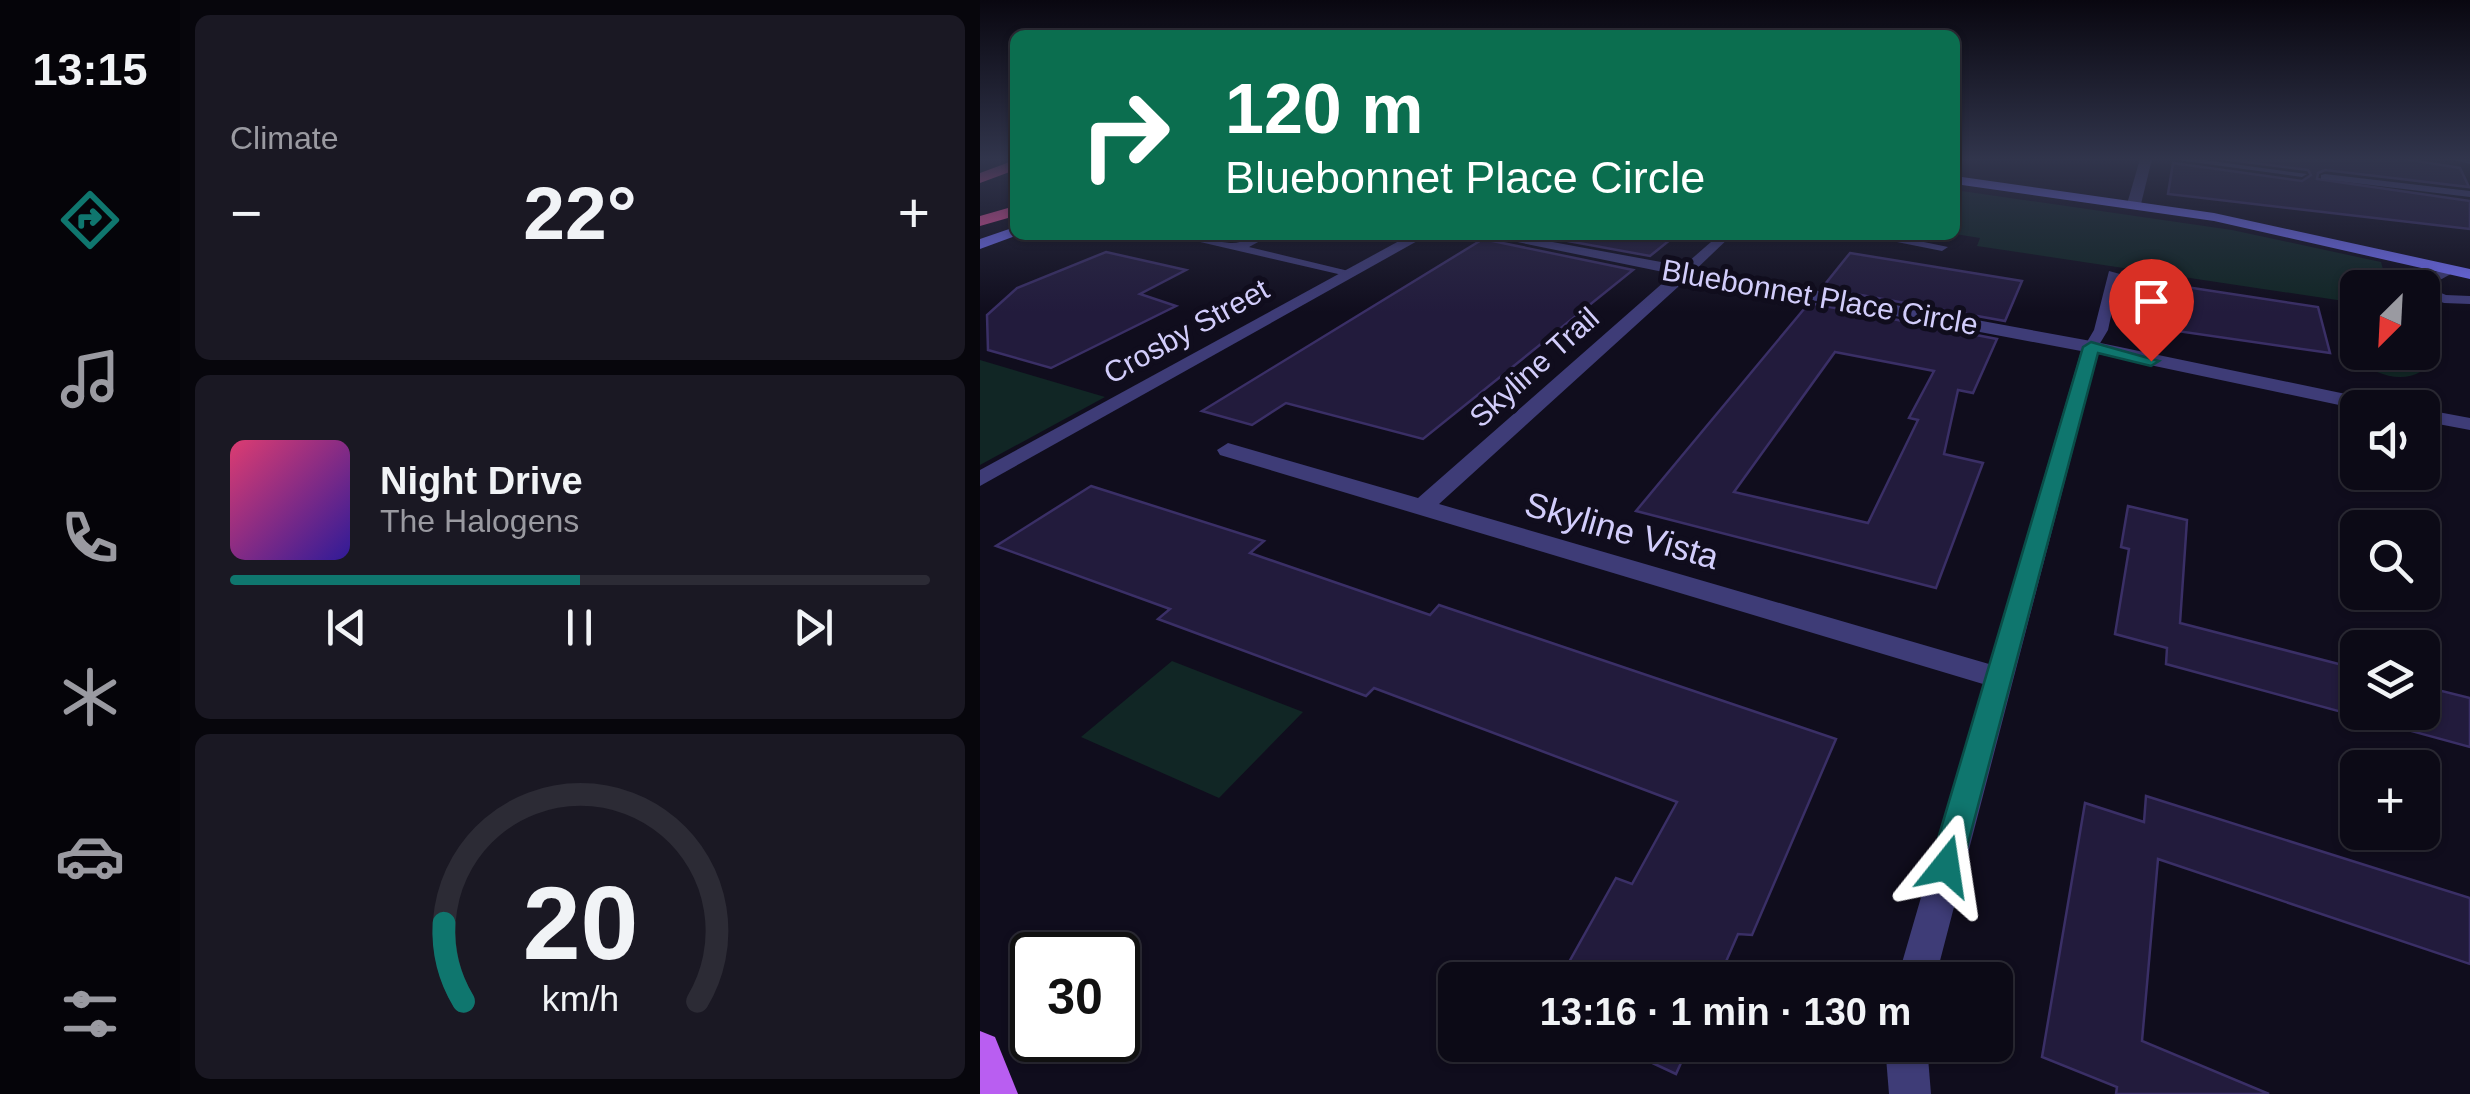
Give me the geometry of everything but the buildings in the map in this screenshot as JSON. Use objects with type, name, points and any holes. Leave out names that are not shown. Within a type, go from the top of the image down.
[{"type":"highway","points":[[980,221],[1010,212]]},
{"type":"main road","points":[[2168,210],[2295,233],[2470,274]]},
{"type":"main road","points":[[980,244],[1010,233]]},
{"type":"main road","points":[[980,1052],[998,1094]]},
{"type":"street","name":"Crosby Street","points":[[980,479],[1411,240]]},
{"type":"street","name":"Bluebonnet Place Circle","points":[[1516,240],[2091,347],[2340,399]]},
{"type":"street","name":"Skyline Trail","points":[[1422,507],[1685,272]]},
{"type":"street","points":[[1921,962],[1996,677],[2091,347]]},
{"type":"street","points":[[2440,418],[2470,424]]},
{"type":"street","name":"Skyline Vista","points":[[1228,450],[1996,677]]},
{"type":"street","points":[[1907,1062],[1910,1094]]},
{"type":"lane","points":[[1199,240],[1351,274]]},
{"type":"lane","points":[[1237,248],[1254,240]]},
{"type":"lane","points":[[1685,272],[1720,240]]},
{"type":"lane","points":[[1899,240],[1942,247]]},
{"type":"lane","points":[[2452,270],[2424,283],[2428,292],[2444,300],[2470,300]]},
{"type":"lane","points":[[2091,347],[2100,330],[2114,274]]},
{"type":"green space","points":[[1960,210],[2094,210],[2232,230],[2381,262],[2383,270],[2340,270],[2340,300],[1977,246],[1980,238],[1960,235]]},
{"type":"green space","points":[[980,360],[1105,397],[980,465]]},
{"type":"green space","points":[[2374,370],[2420,372],[2405,377]]},
{"type":"green space","points":[[1172,661],[1303,712],[1219,798],[1081,737]]},
{"type":"route","points":[[1946,866],[2091,347],[2151,361]]}]
